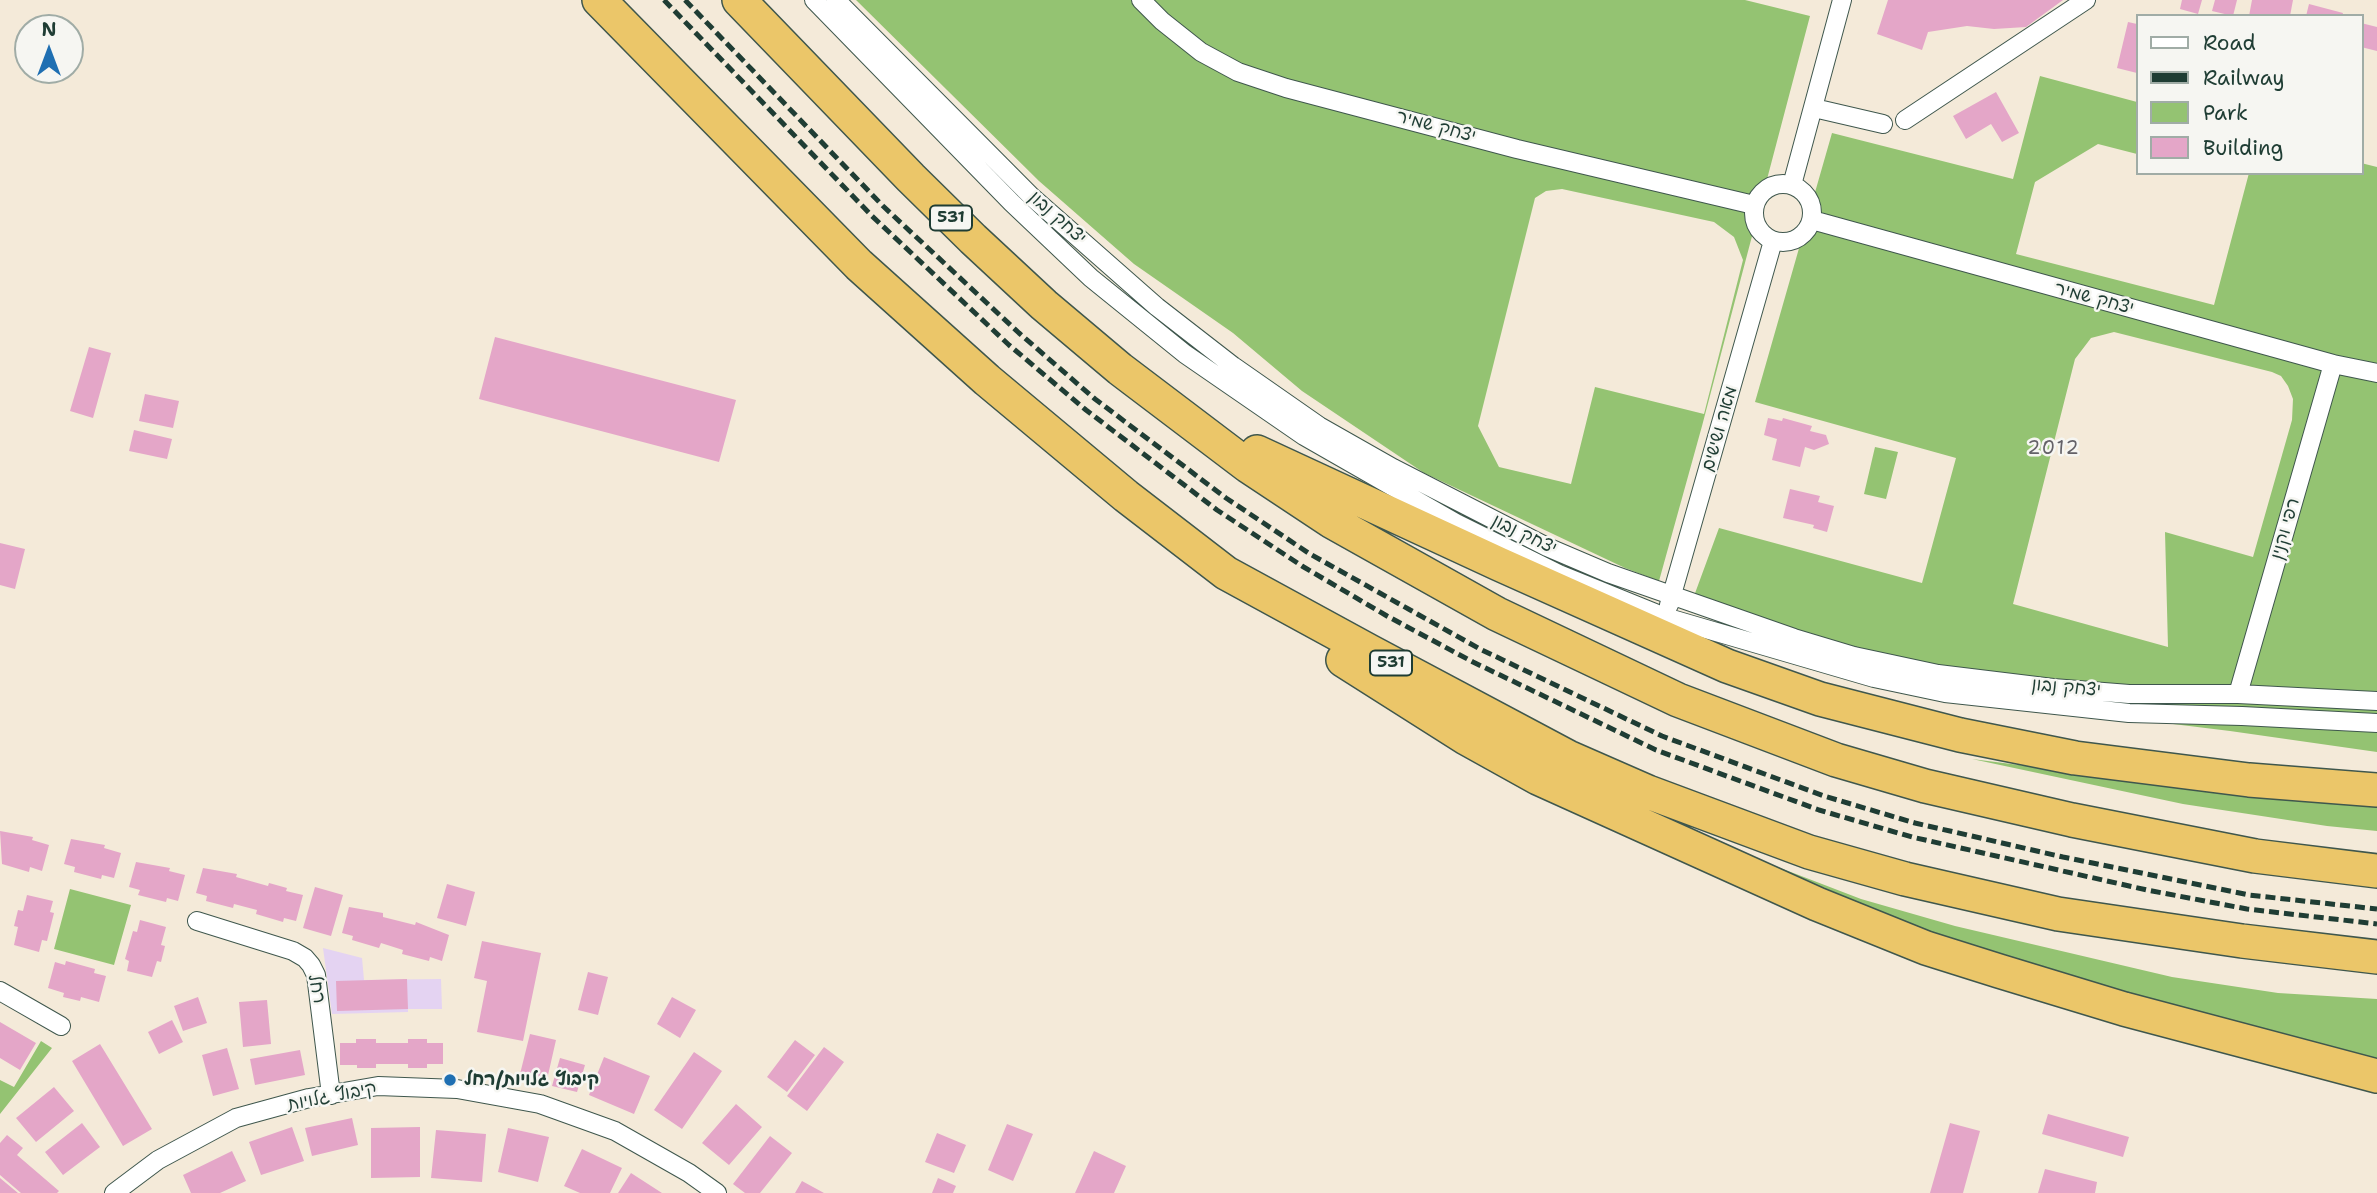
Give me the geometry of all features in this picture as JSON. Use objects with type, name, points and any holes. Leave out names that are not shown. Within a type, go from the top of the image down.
[{"type":"highway","name":"531","points":[[599,0],[859,265],[987,380],[1126,496],[1226,573],[1568,757],[1648,792],[1809,852],[1905,879],[2058,914],[2242,941],[2377,957]]},
{"type":"highway","name":"531","points":[[739,0],[973,239],[1063,321],[1181,417],[1331,521],[1497,614],[1678,701],[1836,760],[2071,820],[2255,856],[2377,871]]},
{"type":"highway","points":[[1181,417],[1727,666],[1820,699],[1960,735],[2075,758],[2249,779],[2370,789]]},
{"type":"highway","points":[[1226,573],[1334,654],[1466,738],[1538,778],[1817,904],[1926,948],[2012,975],[2124,1009],[2377,1076]]},
{"type":"street","name":"יצחק נבון","points":[[814,0],[993,184],[1091,278],[1185,354],[1304,436],[1456,523],[1559,574],[1665,617],[1874,678],[1945,693],[2129,713],[2377,723]]},
{"type":"street","name":"יצחק נבון","points":[[836,0],[1031,197],[1157,307],[1233,366],[1319,426],[1393,468],[1475,511],[1608,573],[1794,638],[1854,656],[1938,674],[2129,694],[2238,694],[2377,701]]},
{"type":"street","name":"יצחק שמיר","points":[[1141,0],[1162,21],[1201,52],[1238,72],[1517,149],[1754,205]]},
{"type":"street","points":[[1792,185],[1842,0]]},
{"type":"street","points":[[1905,120],[2086,0]]},
{"type":"street","points":[[1814,108],[1883,124]]},
{"type":"street","points":[[1779,184],[1792,185],[1803,192],[1811,202],[1812,220],[1807,231],[1799,238],[1787,242],[1773,241],[1759,232],[1755,224],[1754,205],[1767,188],[1779,184]]},
{"type":"street","name":"יצחק שמיר","points":[[1812,220],[2333,364],[2377,373]]},
{"type":"street","name":"מאה ושישים","points":[[1665,617],[1773,241]]},
{"type":"street","name":"רפי וקנין","points":[[2238,694],[2333,364]]},
{"type":"street","name":"רחל","points":[[197,921],[293,951],[311,965],[316,975],[331,1095]]},
{"type":"street","points":[[0,991],[61,1026]]},
{"type":"street","name":"קיבוץ גלויות","points":[[114,1193],[158,1160],[236,1118],[309,1098],[378,1086],[457,1088],[540,1104],[615,1131],[689,1173],[716,1193]]},
{"type":"shaded area","points":[[323,948],[362,958],[364,980],[441,979],[442,1009],[332,1014]]},
{"type":"green space","points":[[856,0],[1745,0],[1810,16],[1702,426],[1659,581],[1625,568],[1424,473],[1302,391],[1233,333],[1134,264],[1039,181]],"holes":[[[1562,189],[1714,222],[1734,237],[1743,260],[1704,414],[1595,387],[1571,484],[1499,467],[1478,426],[1535,198],[1546,191]]]},
{"type":"green space","points":[[2040,76],[2136,102],[2136,154],[2098,144],[2035,182],[2016,254],[2214,305],[2248,175],[2363,175],[2363,164],[2377,167],[2377,752],[1985,701],[1694,596],[1719,528],[1922,583],[1956,458],[1755,402],[1832,133],[2013,179]],"holes":[[[2114,332],[2281,376],[2293,399],[2292,420],[2253,557],[2165,532],[2168,647],[2013,604],[2075,359],[2091,338]]]},
{"type":"green space","points":[[1875,447],[1898,452],[1886,499],[1864,494]]},
{"type":"green space","points":[[1972,759],[2200,788],[2377,801],[2377,831],[2183,804]]},
{"type":"green space","points":[[1666,824],[1861,899],[1955,926],[2172,977],[2278,993],[2377,999],[2377,1064],[1930,937]]},
{"type":"green space","points":[[70,889],[131,905],[114,965],[54,949]]},
{"type":"green space","points":[[41,1041],[52,1048],[0,1114],[0,1080],[14,1087]]},
{"type":"building","points":[[1888,0],[2063,0],[2026,27],[1994,29],[1967,26],[1928,32],[1922,50],[1877,34]]},
{"type":"building","points":[[2182,0],[2202,0],[2198,14],[2180,9]]},
{"type":"building","points":[[2215,0],[2237,0],[2234,14],[2212,11]]},
{"type":"building","points":[[2252,0],[2293,0],[2290,14],[2249,14]]},
{"type":"building","points":[[2309,4],[2343,13],[2343,14],[2306,14]]},
{"type":"building","points":[[2128,22],[2136,24],[2136,73],[2117,68]]},
{"type":"building","points":[[2363,24],[2377,27],[2377,51],[2363,48]]},
{"type":"building","points":[[1996,92],[2019,133],[2002,142],[1991,124],[1966,139],[1953,116]]},
{"type":"building","points":[[495,337],[736,400],[719,462],[479,399]]},
{"type":"building","points":[[89,347],[111,353],[93,418],[70,411]]},
{"type":"building","points":[[145,394],[179,401],[173,428],[139,421]]},
{"type":"building","points":[[1768,418],[1782,421],[1783,418],[1812,426],[1810,431],[1826,435],[1829,444],[1814,450],[1805,447],[1800,467],[1772,460],[1777,439],[1764,435]]},
{"type":"building","points":[[134,430],[172,439],[167,459],[129,451]]},
{"type":"building","points":[[1790,489],[1820,496],[1818,502],[1834,506],[1827,532],[1813,528],[1814,525],[1783,518]]},
{"type":"building","points":[[0,543],[25,549],[15,589],[0,585]]},
{"type":"building","points":[[0,831],[33,837],[32,840],[49,845],[42,871],[30,867],[29,872],[2,864]]},
{"type":"building","points":[[71,839],[105,845],[104,848],[121,853],[114,878],[102,875],[101,879],[74,872],[75,867],[64,864]]},
{"type":"building","points":[[136,862],[170,868],[169,871],[185,875],[178,901],[167,898],[166,902],[138,895],[140,890],[129,887]]},
{"type":"building","points":[[203,868],[237,874],[236,877],[268,886],[269,883],[303,895],[296,921],[284,918],[283,922],[256,914],[257,910],[234,904],[233,908],[206,901],[207,896],[196,893]]},
{"type":"building","points":[[447,884],[475,892],[466,926],[437,918]]},
{"type":"building","points":[[315,887],[343,895],[331,936],[303,928]]},
{"type":"building","points":[[27,895],[53,901],[50,912],[54,913],[47,941],[42,940],[39,952],[14,945],[18,927],[14,926],[18,910],[23,911]]},
{"type":"building","points":[[349,907],[383,913],[383,917],[415,925],[416,922],[449,935],[442,961],[430,957],[429,961],[402,954],[403,950],[381,943],[379,948],[352,940],[353,936],[342,933]]},
{"type":"building","points":[[140,920],[166,927],[161,945],[165,946],[161,962],[157,961],[152,977],[127,971],[129,961],[125,959],[133,931],[137,932]]},
{"type":"building","points":[[482,941],[541,953],[523,1041],[477,1032],[487,981],[474,978]]},
{"type":"building","points":[[66,961],[95,969],[94,973],[106,976],[99,1002],[81,997],[80,1001],[63,997],[64,993],[48,988],[55,962],[65,965]]},
{"type":"building","points":[[588,972],[608,977],[598,1015],[578,1010]]},
{"type":"building","points":[[407,979],[408,1009],[337,1011],[336,981]]},
{"type":"building","points":[[198,997],[207,1023],[183,1031],[174,1006]]},
{"type":"building","points":[[672,997],[696,1010],[680,1038],[657,1024]]},
{"type":"building","points":[[267,1000],[271,1044],[243,1047],[239,1002]]},
{"type":"building","points":[[172,1020],[183,1042],[159,1054],[148,1032]]},
{"type":"building","points":[[0,1022],[36,1043],[20,1070],[0,1058]]},
{"type":"building","points":[[530,1034],[556,1040],[546,1084],[519,1078]]},
{"type":"building","points":[[356,1039],[376,1039],[376,1043],[408,1043],[408,1039],[427,1039],[427,1043],[443,1043],[443,1064],[427,1064],[427,1068],[408,1068],[408,1064],[376,1064],[376,1068],[340,1065],[340,1043],[356,1043]]},
{"type":"building","points":[[795,1040],[815,1055],[787,1092],[767,1077]]},
{"type":"building","points":[[100,1044],[152,1129],[123,1146],[72,1061]]},
{"type":"building","points":[[824,1047],[844,1062],[807,1111],[787,1096]]},
{"type":"building","points":[[227,1048],[239,1089],[213,1096],[202,1055]]},
{"type":"building","points":[[300,1050],[305,1075],[255,1085],[250,1059]]},
{"type":"building","points":[[694,1052],[722,1071],[682,1129],[654,1110]]},
{"type":"building","points":[[604,1057],[650,1076],[634,1114],[589,1095]]},
{"type":"building","points":[[560,1058],[585,1065],[577,1092],[552,1086]]},
{"type":"building","points":[[54,1087],[74,1111],[36,1142],[16,1118]]},
{"type":"building","points":[[736,1104],[762,1127],[729,1165],[702,1143]]},
{"type":"building","points":[[2048,1114],[2129,1137],[2123,1157],[2042,1134]]},
{"type":"building","points":[[352,1118],[358,1145],[312,1156],[305,1128]]},
{"type":"building","points":[[82,1123],[100,1147],[63,1175],[45,1152]]},
{"type":"building","points":[[1950,1123],[1980,1131],[1963,1193],[1930,1193]]},
{"type":"building","points":[[1007,1124],[1033,1134],[1013,1181],[988,1170]]},
{"type":"building","points":[[292,1127],[304,1161],[261,1175],[249,1142]]},
{"type":"building","points":[[420,1127],[420,1177],[371,1178],[371,1128]]},
{"type":"building","points":[[508,1128],[549,1137],[538,1182],[498,1172]]},
{"type":"building","points":[[436,1130],[486,1134],[482,1182],[431,1178]]},
{"type":"building","points":[[937,1133],[966,1145],[954,1173],[925,1162]]},
{"type":"building","points":[[7,1135],[23,1148],[17,1155],[59,1191],[57,1193],[21,1193],[0,1175],[0,1143]]},
{"type":"building","points":[[770,1136],[792,1153],[760,1193],[745,1193],[733,1184]]},
{"type":"building","points":[[582,1149],[622,1168],[610,1193],[580,1193],[564,1186]]},
{"type":"building","points":[[232,1151],[246,1181],[220,1193],[191,1193],[183,1175]]},
{"type":"building","points":[[1094,1151],[1126,1166],[1114,1193],[1075,1193]]},
{"type":"building","points":[[2045,1169],[2097,1182],[2095,1193],[2038,1193]]},
{"type":"building","points":[[631,1173],[662,1193],[618,1193]]},
{"type":"building","points":[[0,1178],[18,1193],[0,1193]]},
{"type":"building","points":[[938,1178],[956,1186],[953,1193],[932,1193]]},
{"type":"building","points":[[802,1181],[824,1193],[795,1193]]},
{"type":"railway","points":[[664,0],[872,216],[1009,345],[1086,410],[1217,510],[1302,566],[1387,616],[1473,662],[1656,750],[1819,810],[1912,837],[2147,890],[2247,909],[2377,924]]},
{"type":"railway","points":[[685,0],[883,206],[1019,333],[1095,399],[1226,498],[1310,554],[1480,649],[1662,736],[1824,796],[1915,823],[2249,895],[2377,909]]},
{"type":"place","name":"קיבוץ גלויות/רחל","points":[[450,1080]]},
{"type":"district","name":"2012","points":[[2054,449]]}]
